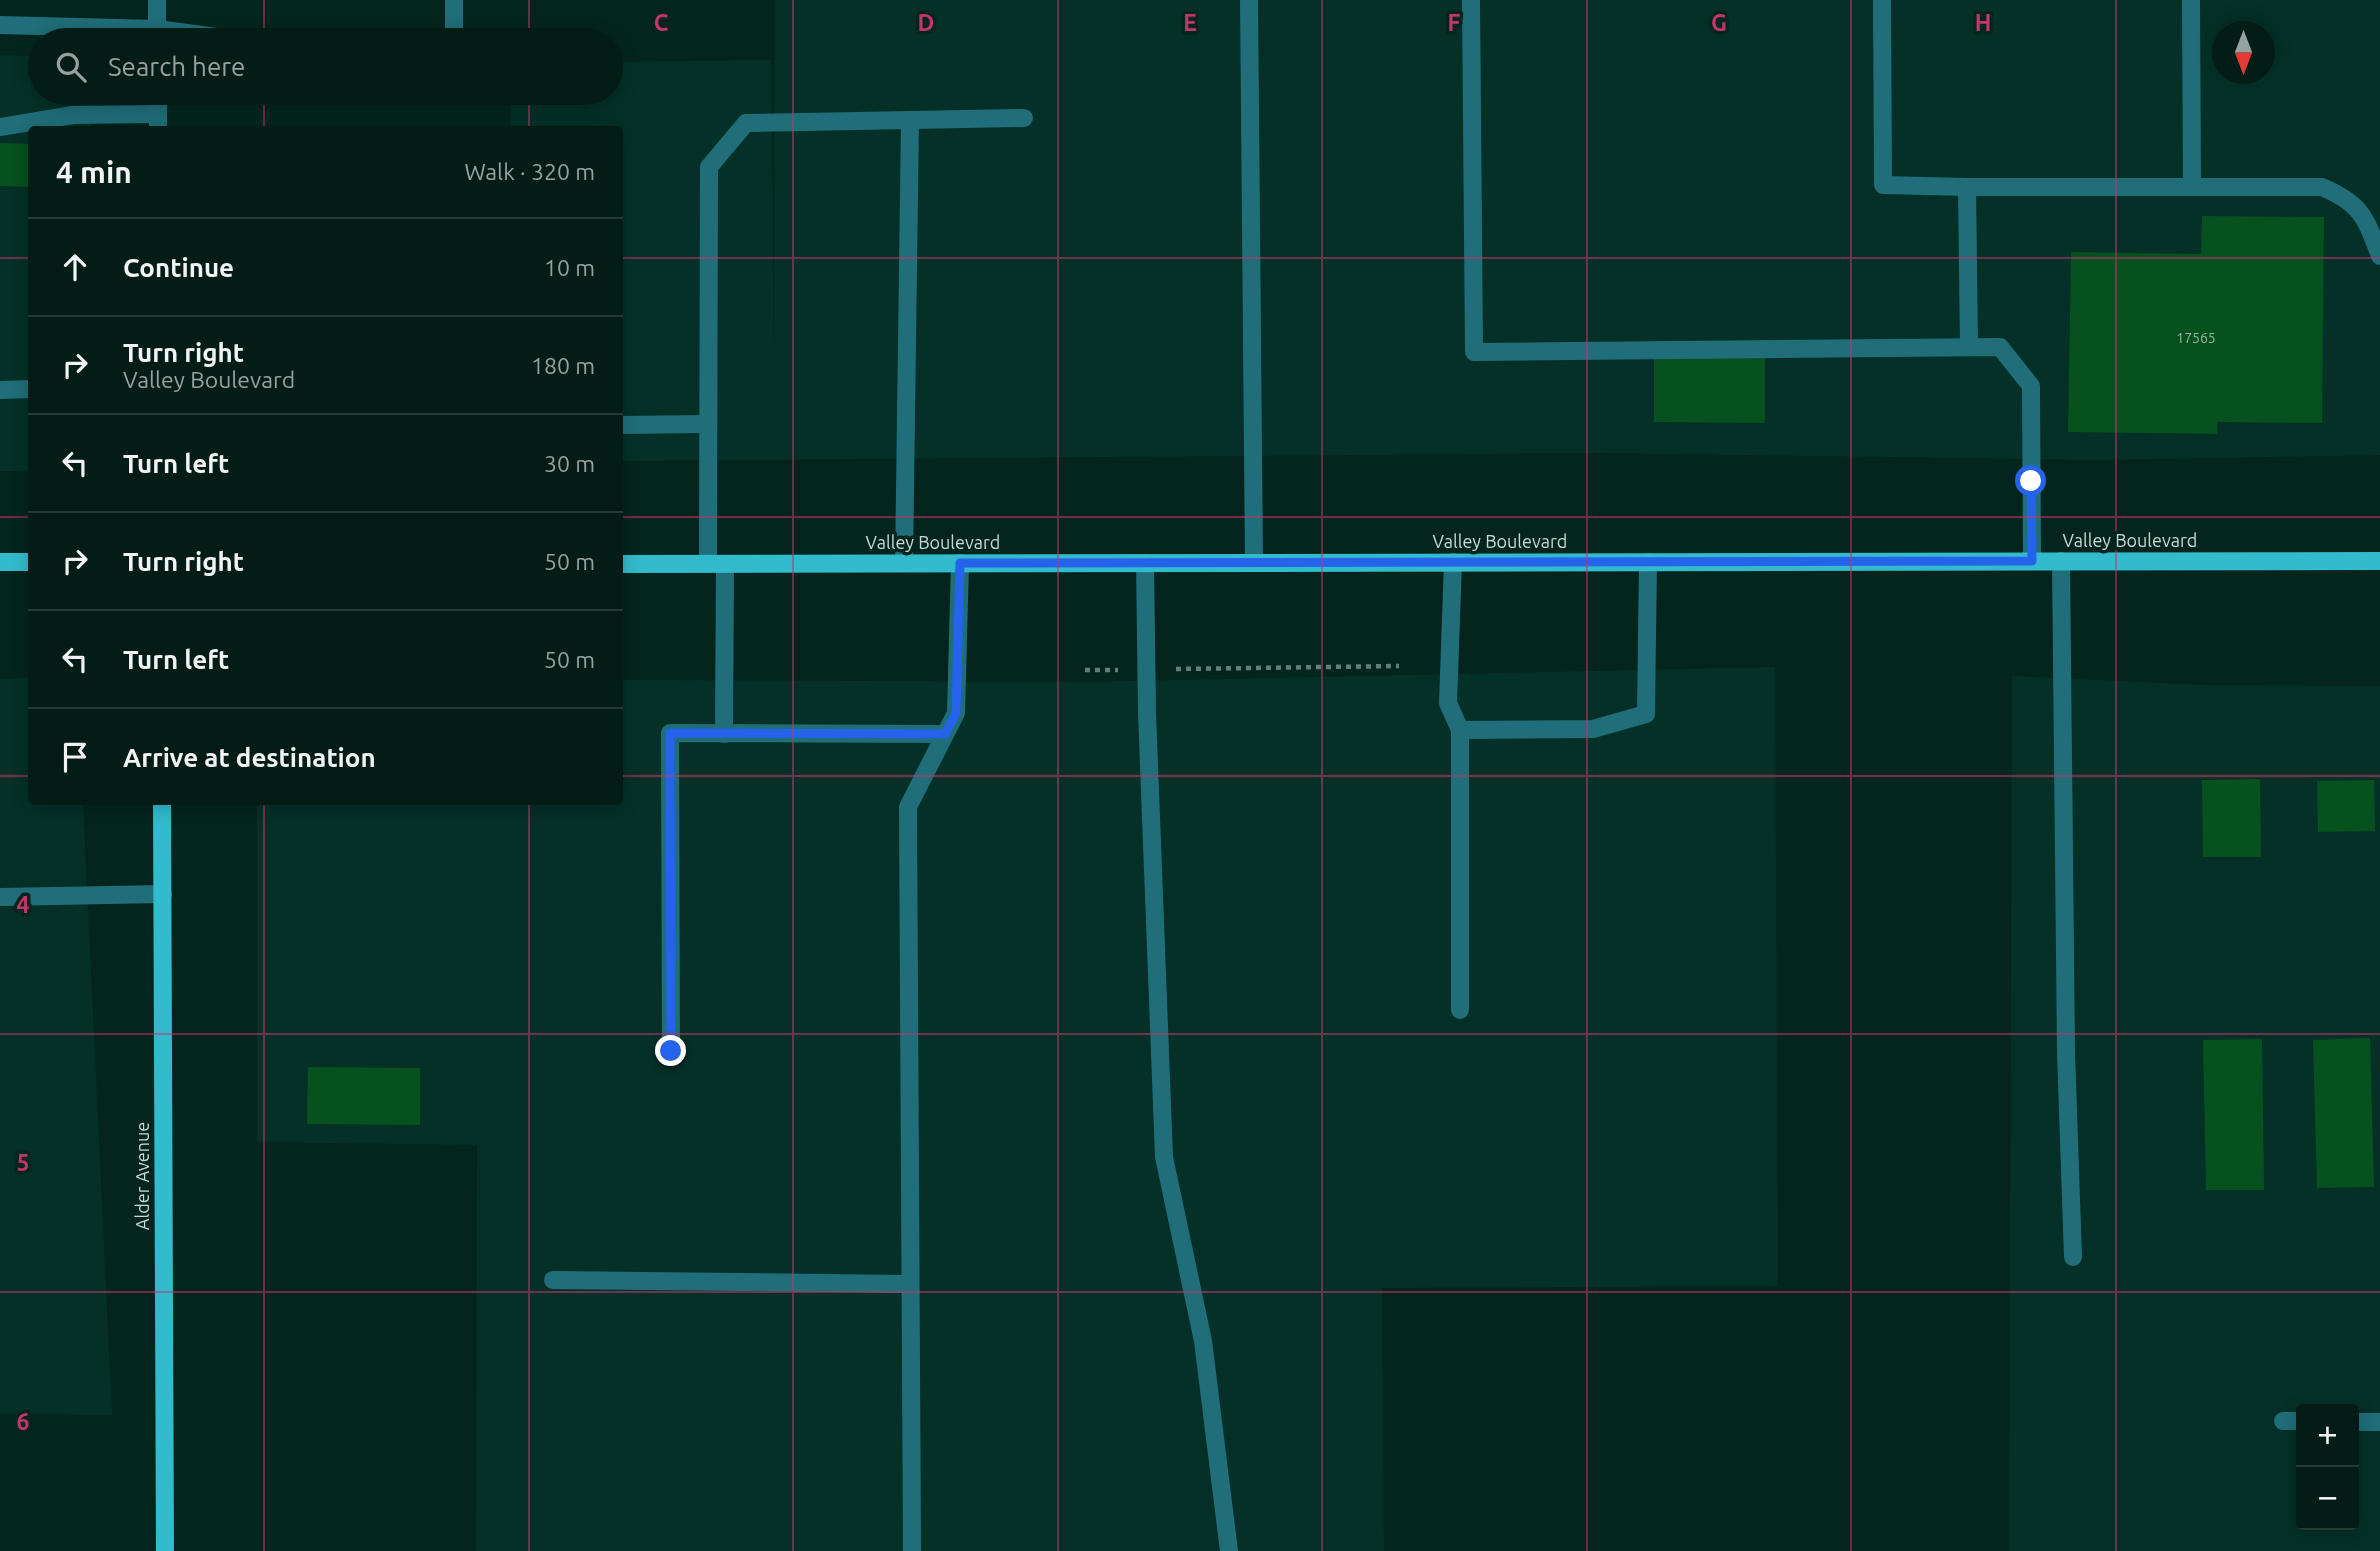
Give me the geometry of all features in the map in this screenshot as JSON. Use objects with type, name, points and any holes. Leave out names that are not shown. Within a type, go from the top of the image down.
[{"type":"main road","name":"Valley Boulevard","points":[[623,564],[2380,561]]},
{"type":"main road","points":[[0,562],[28,562]]},
{"type":"main road","name":"Alder Avenue","points":[[162,805],[165,1551]]},
{"type":"street","points":[[157,0],[157,28]]},
{"type":"street","points":[[454,0],[454,28]]},
{"type":"street","points":[[1249,0],[1254,563]]},
{"type":"street","points":[[1471,0],[1474,352],[2000,347],[2031,386],[2032,561]]},
{"type":"street","points":[[1882,0],[1883,185],[2322,187],[2349,198],[2368,225],[2380,256]]},
{"type":"street","points":[[2191,0],[2192,187]]},
{"type":"street","points":[[0,25],[52,28]]},
{"type":"street","points":[[0,127],[73,115],[158,122]]},
{"type":"street","points":[[724,734],[717,564],[707,424],[709,167],[746,123],[1024,118]]},
{"type":"street","points":[[904,563],[910,120]]},
{"type":"street","points":[[1967,187],[1969,347]]},
{"type":"street","points":[[0,390],[28,389]]},
{"type":"street","points":[[623,425],[707,424]]},
{"type":"street","points":[[2060,561],[2066,1053],[2073,1257]]},
{"type":"street","points":[[1453,562],[1448,703],[1460,730],[1460,1010]]},
{"type":"street","points":[[1460,730],[1593,729],[1646,713],[1648,562]]},
{"type":"street","points":[[912,1551],[908,807],[956,713],[960,563]]},
{"type":"street","points":[[1145,563],[1146,670],[1164,1157],[1203,1341],[1229,1551]]},
{"type":"street","points":[[671,1051],[670,733],[945,734]]},
{"type":"street","points":[[0,897],[163,894]]},
{"type":"street","points":[[553,1280],[910,1284]]},
{"type":"street","points":[[2283,1421],[2296,1421]]},
{"type":"street","points":[[2359,1422],[2380,1422]]},
{"type":"path","points":[[1085,670],[1399,666]]},
{"type":"shaded area","points":[[775,0],[2380,0],[2380,455],[2097,460],[1599,453],[623,461],[623,126],[511,126],[510,105],[623,105],[623,62],[771,60],[774,356]]},
{"type":"shaded area","points":[[0,55],[28,56],[28,105],[92,105],[91,126],[28,126],[28,471],[0,471]]},
{"type":"shaded area","points":[[1775,667],[1778,1286],[1382,1288],[1384,1551],[476,1551],[477,1145],[257,1142],[257,805],[623,805],[623,680],[1083,682]]},
{"type":"shaded area","points":[[2012,676],[2205,685],[2380,686],[2380,1551],[2009,1551]]},
{"type":"shaded area","points":[[28,678],[28,805],[83,805],[112,1415],[0,1414],[0,679]]},
{"type":"building","points":[[0,143],[28,144],[28,187],[0,186]]},
{"type":"building","points":[[2202,216],[2324,217],[2322,423],[2217,422],[2217,434],[2068,432],[2071,252],[2201,254]]},
{"type":"building","points":[[1654,353],[1765,355],[1765,423],[1654,422]]},
{"type":"building","points":[[2260,779],[2261,857],[2203,857],[2202,780]]},
{"type":"building","points":[[2374,780],[2375,831],[2318,832],[2317,781]]},
{"type":"building","points":[[2370,1038],[2374,1187],[2317,1188],[2313,1040]]},
{"type":"building","points":[[2262,1039],[2264,1190],[2206,1190],[2203,1040]]},
{"type":"building","points":[[308,1067],[420,1068],[420,1125],[307,1124]]},
{"type":"route","points":[[671,1051],[670,733],[945,734],[956,713],[960,563],[2032,561],[2031,481]]}]
